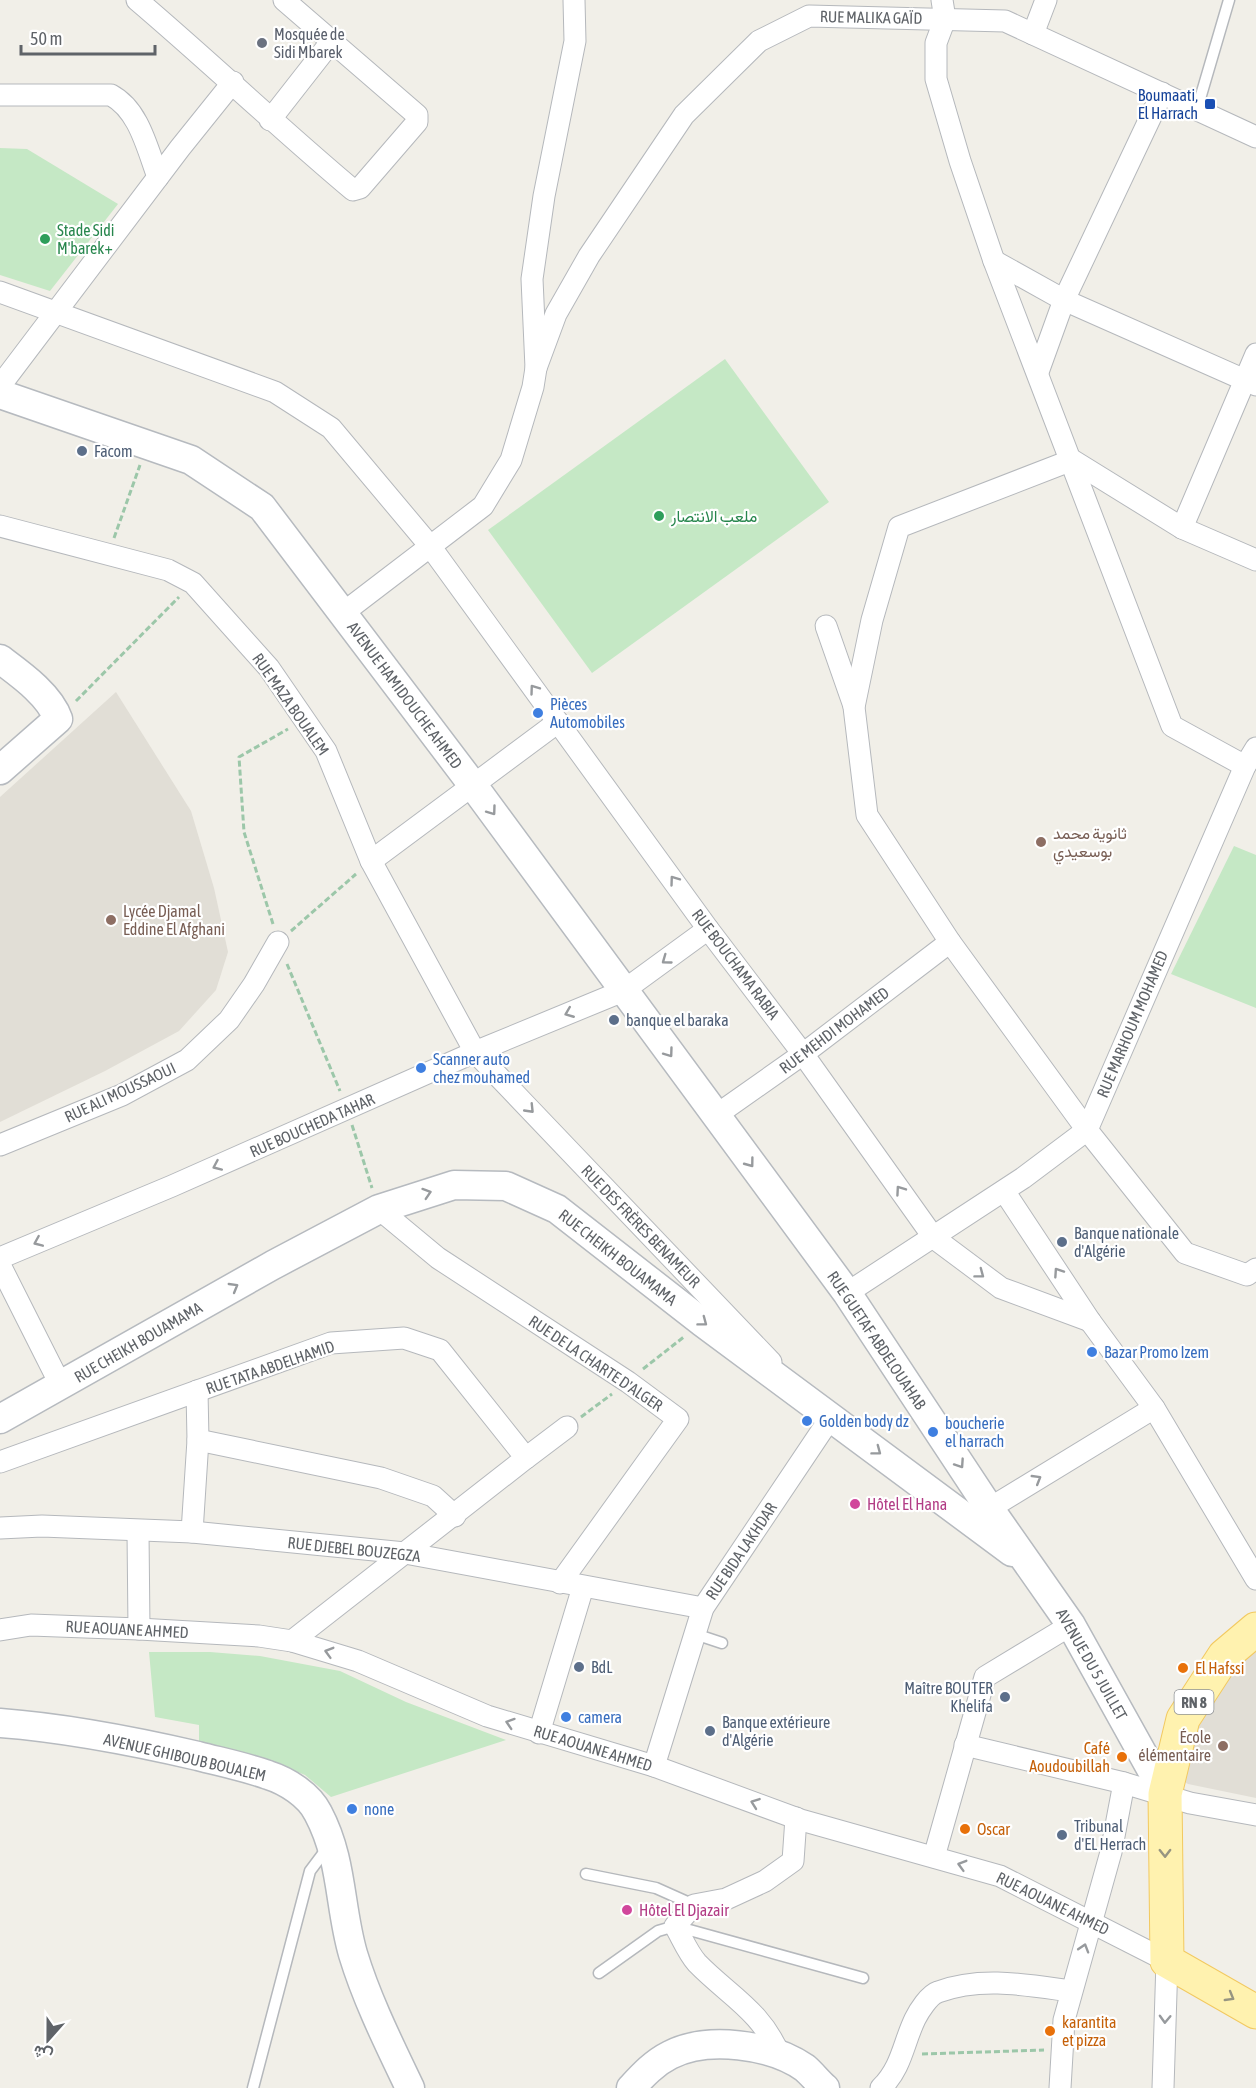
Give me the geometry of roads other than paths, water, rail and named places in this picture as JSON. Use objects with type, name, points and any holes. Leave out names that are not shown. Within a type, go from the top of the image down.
[{"type":"main road","name":"AVENUE HAMIDOUCHE AHMED","points":[[0,394],[191,460],[261,507],[472,784],[715,1116]]},
{"type":"main road","points":[[0,659],[34,688],[55,711],[58,719],[0,770]]},
{"type":"main road","name":"RUE GUETAF ABDELOUAHAB","points":[[715,1116],[847,1293],[979,1514],[1033,1568]]},
{"type":"main road","name":"RUE CHEIKH BOUAMAMA","points":[[0,1419],[273,1264],[379,1209],[454,1185],[506,1186],[556,1209],[807,1400],[979,1514]]},
{"type":"main road","name":"AVENUE DU 5 JUILLET","points":[[1033,1568],[1071,1625],[1165,1794]]},
{"type":"main road","name":"RN 8","points":[[1167,1961],[1165,1794],[1183,1719],[1224,1656],[1256,1629]]},
{"type":"main road","name":"AVENUE GHIBOUB BOUALEM","points":[[0,1723],[56,1729],[160,1748],[270,1775],[297,1789],[317,1811],[336,1859],[355,1960],[387,2040],[410,2088]]},
{"type":"main road","points":[[1167,1961],[1256,2012]]},
{"type":"main road","points":[[631,2088],[652,2066],[671,2054],[694,2046],[753,2049],[780,2056],[804,2068],[825,2088]]},
{"type":"street","points":[[137,0],[233,82],[270,120],[353,190],[369,181],[417,122],[412,108],[284,0]]},
{"type":"street","points":[[343,613],[483,506],[511,460],[534,387],[536,368],[532,279],[544,196],[575,41],[574,0]]},
{"type":"street","points":[[1033,34],[1046,0]]},
{"type":"street","name":"RUE MALIKA GAÏD","points":[[536,368],[556,314],[589,256],[684,115],[759,40],[807,5],[944,10],[1005,21],[1256,137]]},
{"type":"street","points":[[944,10],[936,43],[936,79],[960,161],[994,261],[1172,726],[1245,766]]},
{"type":"street","points":[[270,120],[331,42]]},
{"type":"street","points":[[0,386],[233,82]]},
{"type":"street","points":[[1038,372],[1064,300],[1162,93]]},
{"type":"street","points":[[0,95],[111,95],[123,101],[132,112],[158,177]]},
{"type":"street","points":[[994,261],[1064,300],[1250,382]]},
{"type":"street","name":"RUE BOUCHAMA RABIA","points":[[0,292],[275,392],[331,428],[430,546],[708,929],[803,1054],[934,1238],[1001,1288],[1090,1321]]},
{"type":"street","points":[[1182,528],[1250,382],[1256,354]]},
{"type":"street","points":[[1072,460],[1182,528],[1256,560]]},
{"type":"street","points":[[854,707],[872,620],[899,527],[1072,460]]},
{"type":"street","name":"RUE MAZA BOUALEM","points":[[0,526],[168,570],[193,583],[269,668],[326,751],[371,861],[475,1052]]},
{"type":"street","points":[[826,626],[854,707],[867,814],[950,942],[1087,1130],[1185,1253],[1247,1275],[1256,1269]]},
{"type":"street","points":[[371,861],[558,722]]},
{"type":"street","name":"RUE MARHOUM MOHAMED","points":[[1087,1130],[1245,766],[1256,748]]},
{"type":"street","name":"RUE BOUCHEDA TAHAR","points":[[0,1258],[475,1052],[624,991],[708,929]]},
{"type":"street","name":"RUE ALI MOUSSAOUI","points":[[0,1145],[122,1095],[187,1060],[229,1020],[254,984],[278,942]]},
{"type":"street","name":"RUE MEHDI MOHAMED","points":[[715,1116],[803,1054],[950,942]]},
{"type":"street","name":"RUE DES FRÈRES BENAMEUR","points":[[475,1052],[807,1400]]},
{"type":"street","points":[[847,1293],[1004,1191],[1087,1130]]},
{"type":"street","points":[[1004,1191],[1090,1321],[1154,1408],[1256,1579]]},
{"type":"street","name":"RUE DE LA CHARTE D'ALGER","points":[[379,1209],[438,1258],[621,1387],[678,1419],[561,1583]]},
{"type":"street","points":[[0,1265],[61,1386]]},
{"type":"street","name":"RUE TATA ABDELHAMID","points":[[0,1462],[330,1343],[404,1338],[440,1350],[525,1458]]},
{"type":"street","points":[[192,1532],[198,1440],[197,1391]]},
{"type":"street","points":[[979,1514],[1154,1408]]},
{"type":"street","name":"RUE BIDA LAKHDAR","points":[[654,1766],[703,1608],[831,1417]]},
{"type":"street","points":[[292,1641],[567,1427]]},
{"type":"street","points":[[198,1440],[381,1478],[433,1496],[455,1516]]},
{"type":"street","name":"RUE DJEBEL BOUZEGZA","points":[[0,1527],[42,1526],[138,1532],[192,1532],[405,1553],[703,1608]]},
{"type":"street","points":[[138,1532],[139,1629]]},
{"type":"street","points":[[539,1733],[583,1587]]},
{"type":"street","name":"RUE AOUANE AHMED","points":[[0,1630],[31,1625],[139,1629],[259,1636],[292,1641],[358,1661],[487,1716],[654,1766],[796,1818],[1000,1876],[1167,1961]]},
{"type":"street","points":[[934,1857],[986,1676],[1071,1625]]},
{"type":"street","points":[[965,1745],[1124,1783],[1190,1803],[1256,1815]]},
{"type":"street","points":[[1060,2088],[1064,2020],[1070,1991],[1092,1923],[1111,1852],[1124,1783]]},
{"type":"street","points":[[780,2056],[772,2036],[759,2018],[695,1961],[675,1926],[694,1905],[726,1899],[765,1881],[793,1861],[796,1818]]},
{"type":"street","points":[[1163,2088],[1167,1961]]},
{"type":"street","points":[[881,2088],[895,2073],[914,2021],[936,1992],[986,1983],[1014,1983],[1070,1991]]},
{"type":"lane","points":[[1197,109],[1229,0]]},
{"type":"lane","points":[[695,1634],[722,1643]]},
{"type":"lane","points":[[253,2088],[310,1871],[330,1844]]},
{"type":"lane","points":[[586,1874],[656,1888],[694,1905]]},
{"type":"lane","points":[[599,1973],[658,1931],[675,1926],[863,1978]]},
{"type":"place","name":"Mosquée de Sidi Mbarek","points":[[262,43]]},
{"type":"place","name":"Boumaati, El Harrach","points":[[1210,104]]},
{"type":"place","name":"Stade Sidi M'barek+","points":[[45,239]]},
{"type":"place","name":"Facom","points":[[82,451]]},
{"type":"place","name":"ملعب الانتصار","points":[[659,516]]},
{"type":"place","name":"Pièces Automobiles","points":[[538,713]]},
{"type":"place","name":"ثانوية محمد بوسعيدي","points":[[1041,842]]},
{"type":"place","name":"Lycée Djamal Eddine El Afghani","points":[[111,920]]},
{"type":"place","name":"banque el baraka","points":[[614,1020]]},
{"type":"place","name":"Scanner auto chez mouhamed","points":[[421,1068]]},
{"type":"place","name":"Banque nationale d'Algérie","points":[[1062,1242]]},
{"type":"place","name":"Bazar Promo Izem","points":[[1092,1352]]},
{"type":"place","name":"Golden body dz","points":[[807,1421]]},
{"type":"place","name":"boucherie el harrach","points":[[933,1432]]},
{"type":"place","name":"Hôtel El Hana","points":[[855,1504]]},
{"type":"place","name":"BdL","points":[[579,1667]]},
{"type":"place","name":"El Hafssi","points":[[1183,1668]]},
{"type":"place","name":"Maître BOUTER Khelifa","points":[[1005,1697]]},
{"type":"place","name":"camera","points":[[566,1717]]},
{"type":"place","name":"Banque extérieure d'Algérie","points":[[710,1731]]},
{"type":"place","name":"École élémentaire","points":[[1223,1746]]},
{"type":"place","name":"Café Aoudoubillah","points":[[1122,1757]]},
{"type":"place","name":"none","points":[[352,1809]]},
{"type":"place","name":"Oscar","points":[[965,1829]]},
{"type":"place","name":"Tribunal d'EL Herrach","points":[[1062,1835]]},
{"type":"place","name":"Hôtel El Djazair","points":[[627,1910]]},
{"type":"place","name":"karantita et pizza","points":[[1050,2031]]}]
